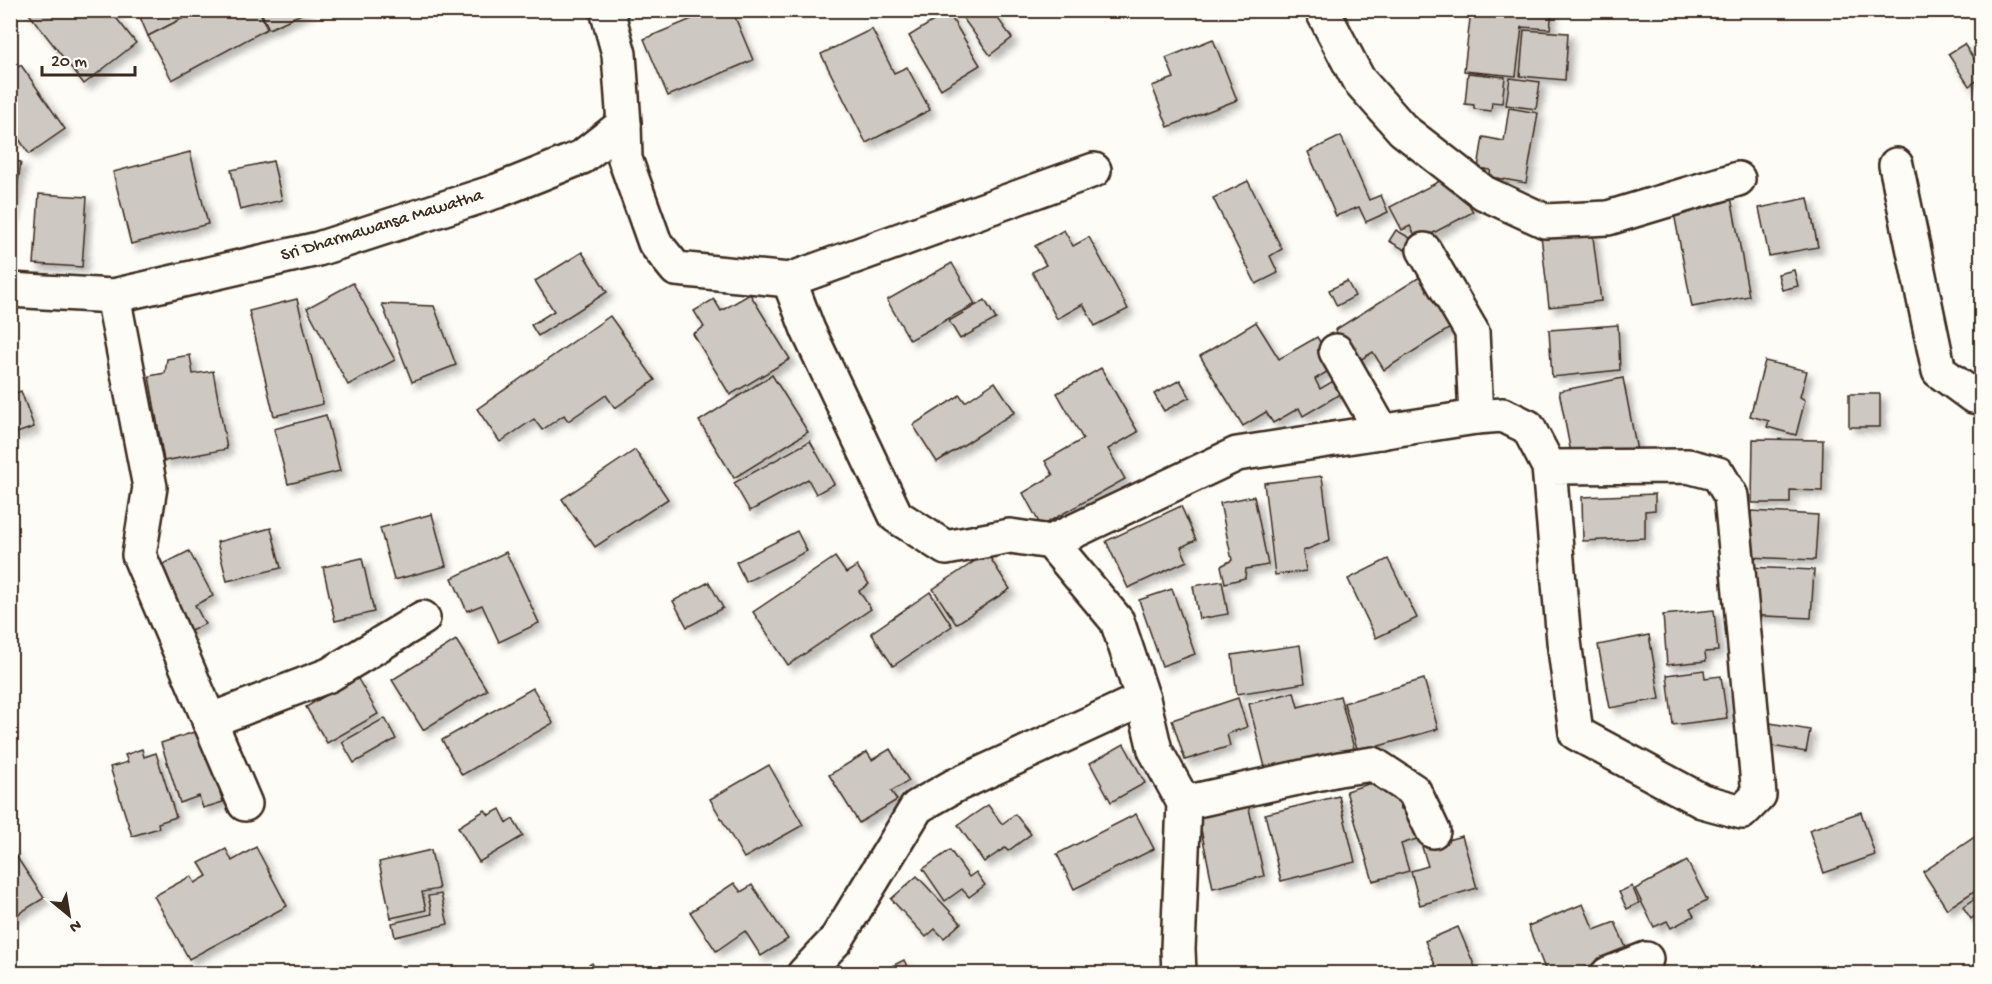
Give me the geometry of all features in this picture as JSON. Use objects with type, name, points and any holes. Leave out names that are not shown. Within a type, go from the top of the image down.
[{"type":"street","points":[[607,10],[619,54],[625,159],[655,243],[676,268],[789,280],[1094,170]]},
{"type":"street","points":[[1322,10],[1359,79],[1403,130],[1484,193],[1545,221],[1608,218],[1738,179]]},
{"type":"street","name":"Sri Dharmawansa Mawatha","points":[[10,291],[113,296],[318,249],[486,195],[582,158],[624,124]]},
{"type":"street","points":[[1896,165],[1939,371],[1972,396],[1982,398]]},
{"type":"street","points":[[1424,250],[1472,332],[1476,417]]},
{"type":"street","points":[[789,280],[808,330],[896,516],[946,548],[1010,536],[1051,542],[1237,454],[1476,417],[1503,416],[1528,427],[1549,467],[1564,641],[1576,733],[1702,801],[1742,812],[1759,795],[1731,496],[1718,474],[1688,466],[1549,467]]},
{"type":"street","points":[[113,296],[150,487],[139,555],[245,804]]},
{"type":"street","points":[[1336,351],[1382,432]]},
{"type":"street","points":[[1051,542],[1117,621],[1143,699],[1155,750],[1184,803],[1179,974]]},
{"type":"street","points":[[210,721],[329,675],[423,618]]},
{"type":"street","points":[[804,974],[836,940],[917,807],[954,786],[1143,699]]},
{"type":"street","points":[[1184,803],[1339,769],[1373,764],[1414,791],[1433,831]]},
{"type":"street","points":[[1608,974],[1646,959]]},
{"type":"building","points":[[26,10],[70,10],[74,15],[80,10],[110,10],[136,43],[84,84]]},
{"type":"building","points":[[137,10],[199,10],[148,36]]},
{"type":"building","points":[[199,10],[259,10],[267,29],[172,80],[148,36]]},
{"type":"building","points":[[260,10],[310,10],[269,29]]},
{"type":"building","points":[[713,10],[732,10],[753,60],[668,96],[644,39]]},
{"type":"building","points":[[957,10],[992,10],[1012,38],[990,55]]},
{"type":"building","points":[[1471,10],[1552,10],[1550,29],[1522,27],[1516,76],[1464,71]]},
{"type":"building","points":[[948,12],[980,65],[941,89],[909,36]]},
{"type":"building","points":[[872,29],[894,73],[907,67],[930,110],[866,143],[821,54]]},
{"type":"building","points":[[1524,30],[1568,33],[1565,80],[1520,76]]},
{"type":"building","points":[[1213,39],[1237,100],[1168,127],[1152,86],[1174,78],[1166,58]]},
{"type":"building","points":[[1964,44],[1982,71],[1982,77],[1969,86],[1948,54]]},
{"type":"building","points":[[21,65],[65,129],[29,154],[17,136],[10,140],[10,73]]},
{"type":"building","points":[[1468,73],[1505,77],[1502,103],[1492,102],[1491,111],[1474,109],[1474,105],[1465,104]]},
{"type":"building","points":[[1510,78],[1540,82],[1536,109],[1506,105]]},
{"type":"building","points":[[1509,108],[1538,113],[1526,183],[1491,177],[1490,170],[1478,168],[1483,137],[1504,141]]},
{"type":"building","points":[[1341,136],[1369,200],[1381,195],[1388,212],[1366,222],[1359,207],[1336,216],[1308,152]]},
{"type":"building","points":[[190,152],[208,224],[131,244],[113,172]]},
{"type":"building","points":[[10,161],[21,162],[13,216],[10,216]]},
{"type":"building","points":[[273,161],[282,200],[240,210],[231,170]]},
{"type":"building","points":[[1453,174],[1473,212],[1418,241],[1410,226],[1402,230],[1390,207]]},
{"type":"building","points":[[1248,181],[1282,249],[1270,256],[1278,273],[1256,284],[1213,198]]},
{"type":"building","points":[[39,194],[87,197],[82,267],[34,264]]},
{"type":"building","points":[[1731,197],[1749,296],[1692,307],[1673,208]]},
{"type":"building","points":[[1808,198],[1818,247],[1769,256],[1759,208]]},
{"type":"building","points":[[1592,229],[1601,301],[1549,307],[1541,235]]},
{"type":"building","points":[[1064,230],[1073,246],[1089,237],[1128,309],[1095,326],[1083,304],[1057,319],[1032,272],[1046,265],[1035,246]]},
{"type":"building","points":[[1396,230],[1412,239],[1405,250],[1389,241]]},
{"type":"building","points":[[582,252],[607,292],[538,336],[531,325],[554,311],[535,281]]},
{"type":"building","points":[[952,263],[975,304],[910,340],[887,300]]},
{"type":"building","points":[[1794,270],[1798,286],[1782,290],[1778,274]]},
{"type":"building","points":[[1423,275],[1455,325],[1384,370],[1373,352],[1355,363],[1335,330]]},
{"type":"building","points":[[1347,281],[1355,296],[1337,306],[1329,290]]},
{"type":"building","points":[[353,283],[395,360],[348,385],[307,308]]},
{"type":"building","points":[[750,294],[790,359],[730,395],[693,334],[704,327],[694,311],[714,299],[721,311]]},
{"type":"building","points":[[297,299],[323,404],[274,416],[249,311]]},
{"type":"building","points":[[985,300],[996,319],[960,339],[949,321]]},
{"type":"building","points":[[382,304],[434,306],[456,365],[412,382]]},
{"type":"building","points":[[610,316],[655,380],[615,408],[606,395],[568,421],[564,415],[542,430],[534,419],[500,442],[477,409]]},
{"type":"building","points":[[1256,322],[1279,359],[1317,337],[1335,367],[1315,379],[1320,389],[1340,377],[1347,390],[1303,416],[1299,408],[1273,423],[1266,412],[1243,426],[1200,356]]},
{"type":"building","points":[[1618,325],[1620,370],[1552,377],[1549,330]]},
{"type":"building","points":[[190,355],[193,374],[213,371],[227,449],[164,461],[149,376],[165,373],[167,359]]},
{"type":"building","points":[[1765,361],[1807,371],[1800,397],[1805,400],[1796,435],[1767,427],[1769,421],[1750,416]]},
{"type":"building","points":[[1101,368],[1138,432],[1108,449],[1125,479],[1041,526],[1023,493],[1053,475],[1045,461],[1083,439],[1057,393]]},
{"type":"building","points":[[772,375],[808,432],[734,478],[699,421]]},
{"type":"building","points":[[1623,378],[1637,451],[1573,463],[1559,391]]},
{"type":"building","points":[[1180,380],[1190,397],[1164,411],[1154,394]]},
{"type":"building","points":[[995,382],[1015,412],[937,462],[913,425],[960,395],[965,402]]},
{"type":"building","points":[[21,391],[34,427],[11,435],[10,395]]},
{"type":"building","points":[[1849,394],[1880,394],[1880,427],[1849,427]]},
{"type":"building","points":[[326,415],[340,471],[288,484],[274,429]]},
{"type":"building","points":[[1753,439],[1823,440],[1822,491],[1790,490],[1790,503],[1752,503]]},
{"type":"building","points":[[810,441],[834,484],[816,494],[808,479],[750,511],[734,483]]},
{"type":"building","points":[[635,450],[668,499],[595,547],[562,499]]},
{"type":"building","points":[[1322,476],[1330,540],[1303,551],[1306,571],[1275,575],[1264,483]]},
{"type":"building","points":[[1655,494],[1655,510],[1645,511],[1645,538],[1583,541],[1582,497]]},
{"type":"building","points":[[1254,496],[1268,565],[1246,569],[1245,578],[1225,583],[1221,566],[1232,560],[1220,503]]},
{"type":"building","points":[[1181,506],[1196,540],[1181,547],[1187,561],[1128,588],[1106,541]]},
{"type":"building","points":[[1751,511],[1818,515],[1815,560],[1748,557]]},
{"type":"building","points":[[432,514],[446,566],[394,580],[380,528]]},
{"type":"building","points":[[271,528],[281,568],[227,581],[217,542]]},
{"type":"building","points":[[797,531],[807,551],[746,582],[736,562]]},
{"type":"building","points":[[189,551],[213,596],[195,605],[205,624],[185,634],[152,570]]},
{"type":"building","points":[[506,552],[539,623],[499,642],[482,605],[467,611],[452,578]]},
{"type":"building","points":[[987,553],[1010,589],[956,624],[933,589]]},
{"type":"building","points":[[835,557],[846,573],[857,566],[869,584],[859,591],[871,609],[788,665],[753,612]]},
{"type":"building","points":[[362,558],[374,612],[335,621],[323,567]]},
{"type":"building","points":[[1388,559],[1417,618],[1376,638],[1348,579]]},
{"type":"building","points":[[1747,567],[1814,570],[1811,618],[1744,615]]},
{"type":"building","points":[[1222,581],[1228,614],[1199,619],[1193,586]]},
{"type":"building","points":[[709,582],[723,608],[687,627],[673,601]]},
{"type":"building","points":[[1172,589],[1195,654],[1162,666],[1139,600]]},
{"type":"building","points":[[930,592],[952,626],[893,666],[871,633]]},
{"type":"building","points":[[1714,610],[1718,651],[1705,652],[1706,661],[1667,665],[1663,615]]},
{"type":"building","points":[[1649,635],[1660,699],[1610,708],[1598,645]]},
{"type":"building","points":[[456,640],[487,690],[423,730],[392,680]]},
{"type":"building","points":[[1300,645],[1305,683],[1237,694],[1232,655]]},
{"type":"building","points":[[1704,670],[1705,678],[1721,676],[1727,718],[1673,725],[1667,675]]},
{"type":"building","points":[[357,677],[378,714],[327,743],[306,707]]},
{"type":"building","points":[[1424,679],[1438,729],[1358,752],[1344,703]]},
{"type":"building","points":[[533,688],[553,723],[462,775],[442,740]]},
{"type":"building","points":[[1294,692],[1298,707],[1340,696],[1356,756],[1268,779],[1249,704]]},
{"type":"building","points":[[1238,698],[1247,727],[1227,734],[1230,746],[1185,760],[1172,720]]},
{"type":"building","points":[[385,718],[396,739],[354,763],[342,742]]},
{"type":"building","points":[[1770,723],[1810,730],[1806,752],[1766,745]]},
{"type":"building","points":[[200,730],[223,802],[203,808],[199,796],[180,803],[161,743]]},
{"type":"building","points":[[1124,744],[1145,783],[1111,802],[1090,763]]},
{"type":"building","points":[[142,749],[144,757],[156,753],[176,817],[158,823],[159,828],[132,836],[110,767],[128,762],[125,755]]},
{"type":"building","points":[[890,749],[909,781],[891,791],[897,800],[859,823],[829,775],[867,752],[872,760]]},
{"type":"building","points":[[769,765],[803,825],[744,858],[710,799]]},
{"type":"building","points":[[1391,777],[1401,809],[1411,809],[1420,838],[1401,844],[1409,871],[1373,881],[1346,791]]},
{"type":"building","points":[[1339,796],[1355,862],[1281,881],[1265,814]]},
{"type":"building","points":[[1247,799],[1264,876],[1213,888],[1197,810]]},
{"type":"building","points":[[988,805],[1002,824],[1015,814],[1031,834],[1008,851],[1005,848],[984,862],[958,825]]},
{"type":"building","points":[[500,809],[507,823],[513,819],[523,836],[479,862],[458,827],[485,810],[489,815]]},
{"type":"building","points":[[1861,812],[1875,855],[1824,873],[1809,830]]},
{"type":"building","points":[[1136,814],[1154,849],[1074,889],[1057,854]]},
{"type":"building","points":[[1982,832],[1982,886],[1947,909],[1923,872]]},
{"type":"building","points":[[1462,836],[1477,888],[1420,905],[1411,871],[1428,866],[1422,847]]},
{"type":"building","points":[[10,847],[44,898],[10,919]]},
{"type":"building","points":[[256,847],[287,906],[189,959],[154,896],[191,876],[195,883],[207,876],[199,863],[226,849],[232,861]]},
{"type":"building","points":[[431,850],[439,889],[422,892],[426,910],[391,918],[379,862]]},
{"type":"building","points":[[950,850],[969,877],[976,872],[985,885],[969,897],[962,889],[945,901],[923,869]]},
{"type":"building","points":[[1687,861],[1707,900],[1690,909],[1694,916],[1671,928],[1667,921],[1654,927],[1635,889]]},
{"type":"building","points":[[917,876],[961,923],[944,938],[935,929],[926,937],[891,899]]},
{"type":"building","points":[[734,883],[741,892],[752,885],[788,939],[761,956],[745,931],[716,951],[690,912]]},
{"type":"building","points":[[1632,886],[1639,903],[1627,909],[1619,892]]},
{"type":"building","points":[[441,894],[448,924],[395,937],[392,923],[432,914],[428,896]]},
{"type":"building","points":[[1982,894],[1981,923],[1975,916],[1971,919],[1963,907]]},
{"type":"building","points":[[1583,904],[1594,930],[1615,922],[1627,950],[1570,974],[1547,974],[1528,926]]},
{"type":"building","points":[[1458,927],[1478,974],[1420,974],[1436,967],[1425,941]]},
{"type":"building","points":[[904,960],[911,974],[876,974]]},
{"type":"building","points":[[592,963],[598,974],[575,974]]}]
